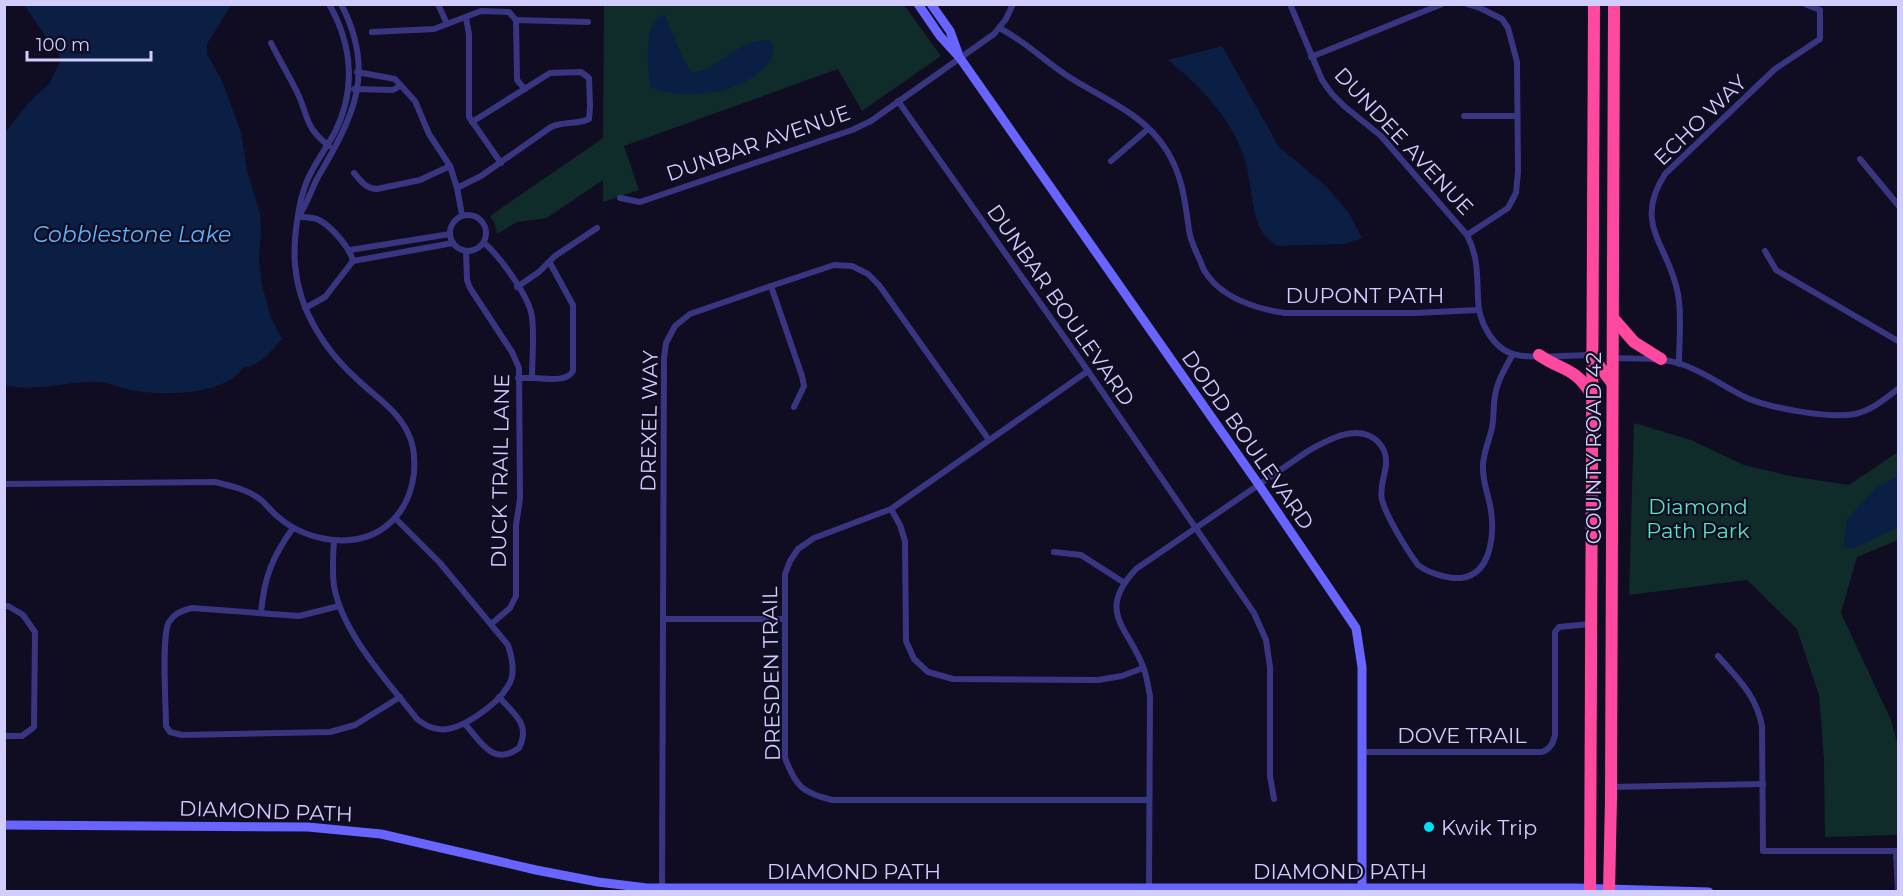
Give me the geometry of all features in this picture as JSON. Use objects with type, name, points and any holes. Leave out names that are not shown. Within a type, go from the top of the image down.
[{"type":"highway","name":"COUNTY ROAD 42","points":[[1590,890],[1594,4]]},
{"type":"highway","name":"COUNTY ROAD 42","points":[[1609,890],[1614,4]]},
{"type":"highway","points":[[1613,318],[1634,342],[1661,360]]},
{"type":"highway","points":[[1592,326],[1612,358]]},
{"type":"highway","points":[[1539,355],[1570,370],[1582,380],[1591,394]]},
{"type":"highway","points":[[1592,355],[1612,383]]},
{"type":"street","points":[[4,484],[215,482],[241,488],[261,500],[293,528],[311,536],[334,540],[352,540],[372,535],[395,518],[405,506],[413,481],[414,458],[409,434],[400,418],[344,368],[320,340],[305,308],[295,266],[295,244],[301,196],[307,180],[340,121],[349,89],[350,72],[344,38],[329,4]]},
{"type":"street","points":[[438,4],[447,24]]},
{"type":"street","points":[[918,4],[940,36],[960,58]]},
{"type":"street","points":[[931,4],[951,31],[960,58]]},
{"type":"street","points":[[960,58],[999,28],[1013,4]]},
{"type":"street","name":"DUNDEE AVENUE","points":[[1290,4],[1311,57],[1332,94],[1381,136],[1467,235],[1477,260],[1478,310],[1491,337],[1513,354]]},
{"type":"street","points":[[1311,57],[1442,4]]},
{"type":"street","points":[[1467,4],[1502,19],[1508,28],[1517,62],[1516,193],[1508,208],[1467,235]]},
{"type":"street","name":"ECHO WAY","points":[[1679,363],[1678,296],[1673,276],[1652,223],[1650,206],[1655,190],[1665,174],[1775,69],[1820,39],[1820,10],[1805,4]]},
{"type":"street","points":[[299,216],[350,117],[358,90],[353,36],[342,8],[335,15]]},
{"type":"street","points":[[372,32],[421,30],[447,24],[492,8],[509,12],[516,20],[517,80],[525,89]]},
{"type":"street","points":[[466,18],[469,34],[468,108],[472,122],[501,163]]},
{"type":"street","points":[[516,20],[588,22]]},
{"type":"street","name":"DUPONT PATH","points":[[999,28],[1017,37],[1064,74],[1086,88],[1124,107],[1148,129],[1167,151],[1176,170],[1187,206],[1192,243],[1206,273],[1220,288],[1235,297],[1268,310],[1285,312],[1415,313],[1478,310]]},
{"type":"street","points":[[271,43],[297,91],[312,132],[334,150]]},
{"type":"street","name":"DUNBAR AVENUE","points":[[620,198],[640,202],[852,130],[871,121],[960,58]]},
{"type":"street","name":"DODD BOULEVARD","points":[[960,58],[1259,485],[1356,628],[1362,657],[1362,890]]},
{"type":"street","points":[[350,72],[395,79],[415,101],[429,134],[450,166],[462,216]]},
{"type":"street","points":[[457,188],[472,182],[551,127],[559,123],[585,121],[590,116],[589,78],[585,74],[550,73],[472,122]]},
{"type":"street","points":[[349,89],[393,90],[400,86]]},
{"type":"street","name":"DUNBAR BOULEVARD","points":[[898,101],[1088,371],[1254,613],[1266,640],[1270,667],[1270,777],[1274,799]]},
{"type":"street","points":[[1464,116],[1516,116]]},
{"type":"street","points":[[1112,161],[1148,129]]},
{"type":"street","points":[[1860,159],[1899,205]]},
{"type":"street","points":[[354,173],[364,185],[377,189],[420,180],[450,166]]},
{"type":"street","points":[[299,216],[319,220],[350,250],[353,261]]},
{"type":"street","points":[[462,216],[476,216],[484,224],[486,231],[484,243],[476,250],[466,251],[456,247],[453,243],[450,234],[452,225],[462,216]]},
{"type":"street","points":[[517,287],[550,263],[555,255],[597,228]]},
{"type":"street","points":[[350,250],[450,234]]},
{"type":"street","points":[[305,308],[325,297],[353,261],[453,243]]},
{"type":"street","points":[[484,243],[490,248],[517,287],[532,314],[532,378]]},
{"type":"street","name":"DUCK TRAIL LANE","points":[[466,251],[467,280],[470,288],[519,368],[520,499],[516,525],[516,596],[510,608],[491,624]]},
{"type":"street","points":[[1765,251],[1776,270],[1899,341]]},
{"type":"street","points":[[518,378],[566,378],[571,376],[574,364],[573,305],[550,263]]},
{"type":"street","name":"DREXEL WAY","points":[[662,890],[664,369],[666,343],[675,326],[690,314],[771,286],[834,265],[852,266],[868,274],[879,285],[989,440]]},
{"type":"street","points":[[771,286],[804,386],[794,407]]},
{"type":"street","points":[[1149,890],[1150,696],[1143,668],[1117,619],[1117,600],[1124,582],[1136,569],[1320,444],[1350,433],[1373,437],[1383,449],[1386,464],[1381,484],[1382,500],[1418,565],[1428,571],[1454,578],[1473,575],[1481,568],[1489,555],[1491,517],[1483,477],[1483,464],[1492,428],[1494,399],[1498,383],[1513,354],[1592,355]]},
{"type":"street","points":[[1612,358],[1679,363],[1765,405],[1839,416],[1856,414],[1873,407],[1899,389]]},
{"type":"street","name":"DRESDEN TRAIL","points":[[1088,371],[891,509],[814,538],[798,549],[785,574],[785,758],[793,780],[812,795],[832,800],[1149,800]]},
{"type":"street","points":[[891,509],[900,525],[905,542],[906,641],[914,659],[928,672],[953,679],[1098,680],[1122,676],[1143,668]]},
{"type":"street","points":[[334,540],[333,572],[339,606],[348,626],[417,719],[427,726],[440,730],[453,729],[465,724],[500,697],[509,686],[512,675],[511,654],[508,645],[424,545],[395,518]]},
{"type":"street","points":[[261,614],[267,575],[273,559],[293,528]]},
{"type":"street","points":[[1054,552],[1081,555],[1124,582]]},
{"type":"street","points":[[4,606],[9,606],[23,615],[35,632],[34,728],[22,736],[4,735]]},
{"type":"street","points":[[339,606],[298,616],[192,608],[178,613],[169,622],[165,637],[166,726],[170,732],[182,735],[330,732],[355,725],[400,697]]},
{"type":"street","points":[[663,619],[784,619]]},
{"type":"street","name":"DOVE TRAIL","points":[[1362,752],[1532,752],[1546,750],[1553,742],[1555,735],[1555,632],[1559,627],[1569,624],[1590,624]]},
{"type":"street","points":[[1718,656],[1750,692],[1759,710],[1762,726],[1763,851],[1897,851],[1898,891]]},
{"type":"street","points":[[465,724],[487,750],[494,754],[504,756],[519,748],[524,733],[522,723],[500,697]]},
{"type":"street","points":[[1611,787],[1763,784]]},
{"type":"street","name":"DIAMOND PATH","points":[[4,825],[308,827],[381,834],[598,882],[662,890],[1709,891]]},
{"type":"green space","points":[[604,5],[904,5],[941,56],[862,111],[838,69],[624,146],[639,190],[603,202],[603,180],[547,218],[517,222],[497,234],[490,216],[603,138]]},
{"type":"green space","name":"Diamond Path Park","points":[[1634,423],[1691,440],[1744,465],[1790,476],[1849,485],[1898,452],[1898,540],[1857,557],[1841,613],[1891,720],[1898,746],[1898,835],[1825,837],[1824,760],[1819,695],[1797,629],[1747,580],[1629,595]]},
{"type":"water","name":"Cobblestone Lake","points":[[24,5],[231,5],[207,44],[207,54],[221,79],[241,132],[247,171],[260,213],[259,259],[262,285],[271,318],[282,339],[260,361],[243,368],[234,377],[207,389],[175,393],[144,392],[100,382],[29,388],[5,385],[5,132],[33,98],[49,84],[61,59]]},
{"type":"water","points":[[665,15],[683,59],[691,72],[709,67],[740,48],[761,40],[771,41],[772,55],[768,63],[757,74],[729,88],[697,94],[680,94],[650,87],[649,37],[656,20]]},
{"type":"water","points":[[1222,46],[1279,147],[1326,186],[1348,212],[1362,238],[1344,244],[1277,246],[1262,232],[1257,221],[1244,157],[1238,142],[1222,115],[1203,91],[1168,60]]},
{"type":"water","points":[[1898,476],[1898,527],[1854,548],[1843,547],[1847,519],[1875,489]]},
{"type":"place","name":"Kwik Trip","points":[[1429,827]]}]
